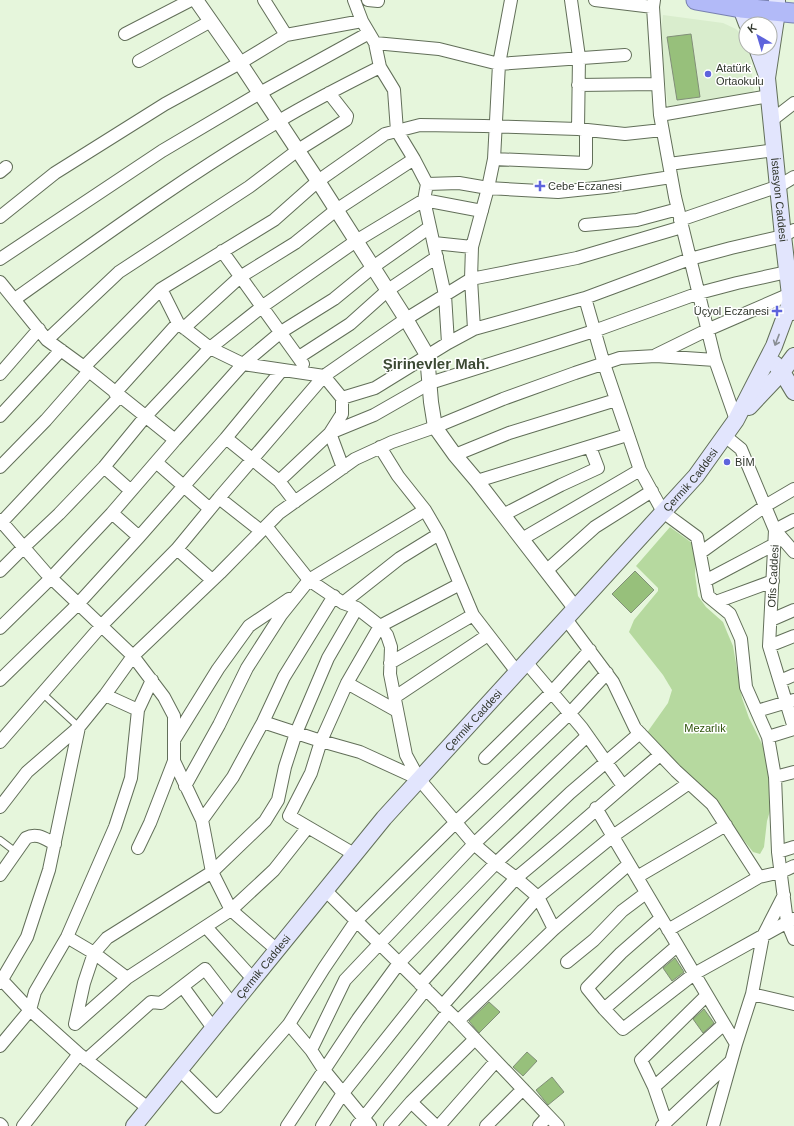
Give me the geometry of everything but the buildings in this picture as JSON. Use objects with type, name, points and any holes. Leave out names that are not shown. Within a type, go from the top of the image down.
[{"type":"highway","points":[[696,0],[743,11],[783,8]]},
{"type":"main road","points":[[767,78],[783,8]]},
{"type":"main road","points":[[760,56],[767,78]]},
{"type":"main road","name":"İstasyon Caddesi","points":[[767,78],[779,186],[788,233],[787,272],[792,297],[794,321]]},
{"type":"main road","name":"Çermik Caddesi","points":[[134,1126],[384,818],[696,476],[736,420],[769,357],[792,297]]},
{"type":"main road","points":[[736,420],[782,372],[794,356]]},
{"type":"main road","points":[[769,357],[782,372],[794,392]]},
{"type":"street","points":[[125,34],[191,0]]},
{"type":"street","points":[[196,0],[298,150],[388,290],[427,355],[431,402],[435,427],[455,455],[477,481],[546,571],[571,613],[590,650],[613,682],[635,728],[660,755],[712,804],[759,877]]},
{"type":"street","points":[[264,0],[286,35]]},
{"type":"street","points":[[354,0],[362,21],[372,38],[380,67],[394,90],[397,130],[414,159],[426,184],[424,200],[445,294],[448,343]]},
{"type":"street","points":[[474,329],[471,278],[472,246],[494,160],[499,64],[511,0]]},
{"type":"street","points":[[494,160],[586,163],[578,85],[579,58],[571,0]]},
{"type":"street","points":[[595,0],[653,4],[660,116],[671,177],[715,360],[736,420]]},
{"type":"street","points":[[139,61],[211,21]]},
{"type":"street","points":[[0,217],[55,173],[165,104],[240,63],[286,35],[362,21]]},
{"type":"street","points":[[0,259],[162,150],[260,93],[372,38],[439,49],[499,64],[625,55]]},
{"type":"street","points":[[15,300],[98,240],[180,184],[279,121],[380,67]]},
{"type":"street","points":[[578,85],[657,84]]},
{"type":"street","points":[[48,340],[119,272],[249,187],[298,150],[346,120],[347,116],[329,93]]},
{"type":"street","points":[[660,116],[769,96]]},
{"type":"street","points":[[772,120],[794,103]]},
{"type":"street","points":[[0,468],[46,420],[86,369],[161,289],[274,220],[318,181],[385,134],[420,125],[496,126],[582,130],[625,134],[662,130]]},
{"type":"street","points":[[669,164],[775,150]]},
{"type":"street","points":[[138,848],[150,823],[174,761],[174,716],[164,697],[133,656],[102,625],[50,578],[1,522],[181,326],[240,277],[294,243],[336,210],[414,159]]},
{"type":"street","points":[[426,184],[459,183],[488,188],[558,192],[606,187],[671,177]]},
{"type":"street","points":[[0,742],[102,625],[177,549],[324,376],[406,319],[471,278],[577,258],[680,219],[779,186],[794,177]]},
{"type":"street","points":[[0,571],[59,514],[104,467],[145,417],[210,348],[263,306],[356,241],[424,200],[482,211]]},
{"type":"street","points":[[585,225],[637,220],[680,219]]},
{"type":"street","points":[[0,628],[112,513],[243,364],[281,332],[334,299],[373,267],[430,227]]},
{"type":"street","points":[[342,398],[375,388],[427,355],[474,329],[585,298],[690,259],[788,233]]},
{"type":"street","points":[[434,243],[472,246]]},
{"type":"street","points":[[222,251],[263,306],[310,374]]},
{"type":"street","points":[[299,357],[350,324],[388,290],[437,257]]},
{"type":"street","points":[[330,433],[374,415],[430,384],[594,331],[699,293],[737,282],[787,272]]},
{"type":"street","points":[[0,282],[48,340],[175,440]]},
{"type":"street","points":[[161,289],[181,326],[210,348],[243,364],[324,376],[342,398],[342,414],[330,433],[279,481]]},
{"type":"street","points":[[656,356],[707,330],[792,297]]},
{"type":"street","points":[[585,298],[604,364],[640,470],[663,512],[698,537],[708,596],[730,614],[741,639],[746,687],[768,737],[774,777],[778,852],[784,895],[794,939]]},
{"type":"street","points":[[0,374],[39,329]]},
{"type":"street","points":[[0,416],[61,350]]},
{"type":"street","points":[[0,807],[27,772],[79,727],[105,695],[133,656],[279,513],[355,459],[392,442],[435,427],[503,399],[620,358],[656,356],[715,360]]},
{"type":"street","points":[[0,680],[78,604],[139,537],[226,438],[282,370]]},
{"type":"street","points":[[455,455],[509,433],[616,400]]},
{"type":"street","points":[[330,433],[342,468]]},
{"type":"street","points":[[477,481],[628,435]]},
{"type":"street","name":"Ofis Caddesi","points":[[725,436],[741,449],[775,530],[769,646],[780,681],[790,701],[794,729]]},
{"type":"street","points":[[226,438],[279,481],[295,502]]},
{"type":"street","points":[[380,447],[398,476],[425,510],[439,534],[472,615],[488,635],[521,667],[551,692],[588,736],[623,786]]},
{"type":"street","points":[[503,515],[598,468],[590,447]]},
{"type":"street","points":[[156,462],[210,509]]},
{"type":"street","points":[[104,467],[131,491]]},
{"type":"street","points":[[522,539],[640,470]]},
{"type":"street","points":[[700,553],[765,506],[794,489]]},
{"type":"street","points":[[546,571],[595,527],[652,491]]},
{"type":"street","points":[[219,498],[264,528],[309,580],[339,599],[357,608],[380,626],[387,635],[391,647],[390,674],[406,755],[419,779],[474,844],[538,897],[554,929]]},
{"type":"street","points":[[186,786],[219,725],[247,668],[281,615],[309,580],[425,510]]},
{"type":"street","points":[[112,513],[139,537]]},
{"type":"street","points":[[794,520],[775,530],[794,552]]},
{"type":"street","points":[[202,820],[233,776],[264,722],[284,677],[339,599],[439,534]]},
{"type":"street","points":[[706,581],[775,544]]},
{"type":"street","points":[[177,549],[212,580]]},
{"type":"street","points":[[716,602],[773,581]]},
{"type":"street","points":[[354,854],[289,816],[311,773],[321,741],[347,683],[380,626],[460,584]]},
{"type":"street","points":[[174,740],[218,670],[249,626],[300,592]]},
{"type":"street","points":[[75,1024],[84,983],[94,953],[107,938],[212,872],[265,820],[278,800],[285,767],[296,732],[328,658],[357,608]]},
{"type":"street","points":[[770,620],[794,610]]},
{"type":"street","points":[[390,664],[472,615]]},
{"type":"street","points":[[394,697],[488,635]]},
{"type":"street","points":[[769,646],[794,636]]},
{"type":"street","points":[[485,758],[551,692],[590,650]]},
{"type":"street","points":[[179,1070],[217,1107],[289,1024],[356,921],[455,823],[569,714],[607,673]]},
{"type":"street","points":[[780,681],[794,675]]},
{"type":"street","points":[[0,1046],[30,1010],[35,992],[67,937],[115,827],[131,778],[138,710],[152,680]]},
{"type":"street","points":[[347,683],[397,711]]},
{"type":"street","points":[[105,695],[138,710]]},
{"type":"street","points":[[757,711],[790,701]]},
{"type":"street","points":[[264,722],[360,752],[419,779]]},
{"type":"street","points":[[79,727],[49,870],[27,937],[1,980],[30,1010],[82,1057],[148,1108]]},
{"type":"street","points":[[768,737],[794,729]]},
{"type":"street","points":[[287,1126],[358,1018],[399,963],[496,863],[570,793],[640,733]]},
{"type":"street","points":[[312,1050],[345,980],[474,844],[588,736]]},
{"type":"street","points":[[322,1126],[343,1093],[423,987],[516,878],[556,845],[596,808],[660,755]]},
{"type":"street","points":[[174,761],[202,820],[212,872],[232,910],[277,950]]},
{"type":"street","points":[[774,777],[794,772]]},
{"type":"street","points":[[289,1024],[312,1050],[324,1070],[343,1093],[363,1123],[445,1009],[538,897],[613,836],[689,783]]},
{"type":"street","points":[[596,808],[736,1044]]},
{"type":"street","points":[[637,877],[726,825]]},
{"type":"street","points":[[64,1041],[75,1024],[127,978],[232,910],[274,870],[308,827]]},
{"type":"street","points":[[0,875],[26,838],[31,836],[39,836],[55,844]]},
{"type":"street","points":[[778,852],[794,847]]},
{"type":"street","points":[[458,1021],[554,929],[629,864]]},
{"type":"street","points":[[668,930],[759,877],[781,872],[794,866]]},
{"type":"street","points":[[325,890],[458,1021],[558,1126]]},
{"type":"street","points":[[567,962],[594,940],[622,911],[646,893]]},
{"type":"street","points":[[713,1126],[752,994],[762,936],[784,895]]},
{"type":"street","points":[[661,918],[587,988],[623,1029],[694,974],[790,920]]},
{"type":"street","points":[[206,927],[253,979]]},
{"type":"street","points":[[67,937],[94,953],[127,978]]},
{"type":"street","points":[[604,1009],[677,946]]},
{"type":"street","points":[[23,1126],[82,1057],[151,1002],[161,1003],[205,969],[232,1004]]},
{"type":"street","points":[[182,987],[213,1028]]},
{"type":"street","points":[[752,994],[794,1004]]},
{"type":"street","points":[[707,995],[641,1060],[654,1087],[664,1124],[731,1061]]},
{"type":"street","points":[[654,1087],[724,1024]]},
{"type":"street","points":[[390,1126],[411,1102],[475,1039]]},
{"type":"street","points":[[411,1102],[437,1126],[496,1061]]},
{"type":"street","points":[[486,1126],[523,1089]]},
{"type":"street","points":[[539,1126],[548,1116]]},
{"type":"lane","points":[[42,693],[79,727]]},
{"type":"lane","points":[[0,840],[16,852]]},
{"type":"shaded area","name":"Atatürk Ortaokulu","points":[[663,15],[723,23],[736,29],[738,31],[738,56],[750,56],[754,94],[668,107],[660,39]]},
{"type":"green space","name":"Mezarlık","points":[[670,527],[692,543],[696,551],[695,574],[698,596],[706,607],[723,622],[733,646],[742,698],[749,718],[765,750],[772,804],[767,821],[764,847],[760,854],[753,852],[712,800],[646,734],[668,703],[672,690],[663,675],[629,632],[634,620],[658,591],[658,588],[636,566]]},
{"type":"place","name":"Atatürk Ortaokulu","points":[[708,74]]},
{"type":"place","name":"Cebe Eczanesi","points":[[540,186]]},
{"type":"place","name":"Üçyol Eczanesi","points":[[777,311]]},
{"type":"place","name":"BİM","points":[[727,462]]},
{"type":"district","name":"Şirinevler Mah.","points":[[436,364]]}]
